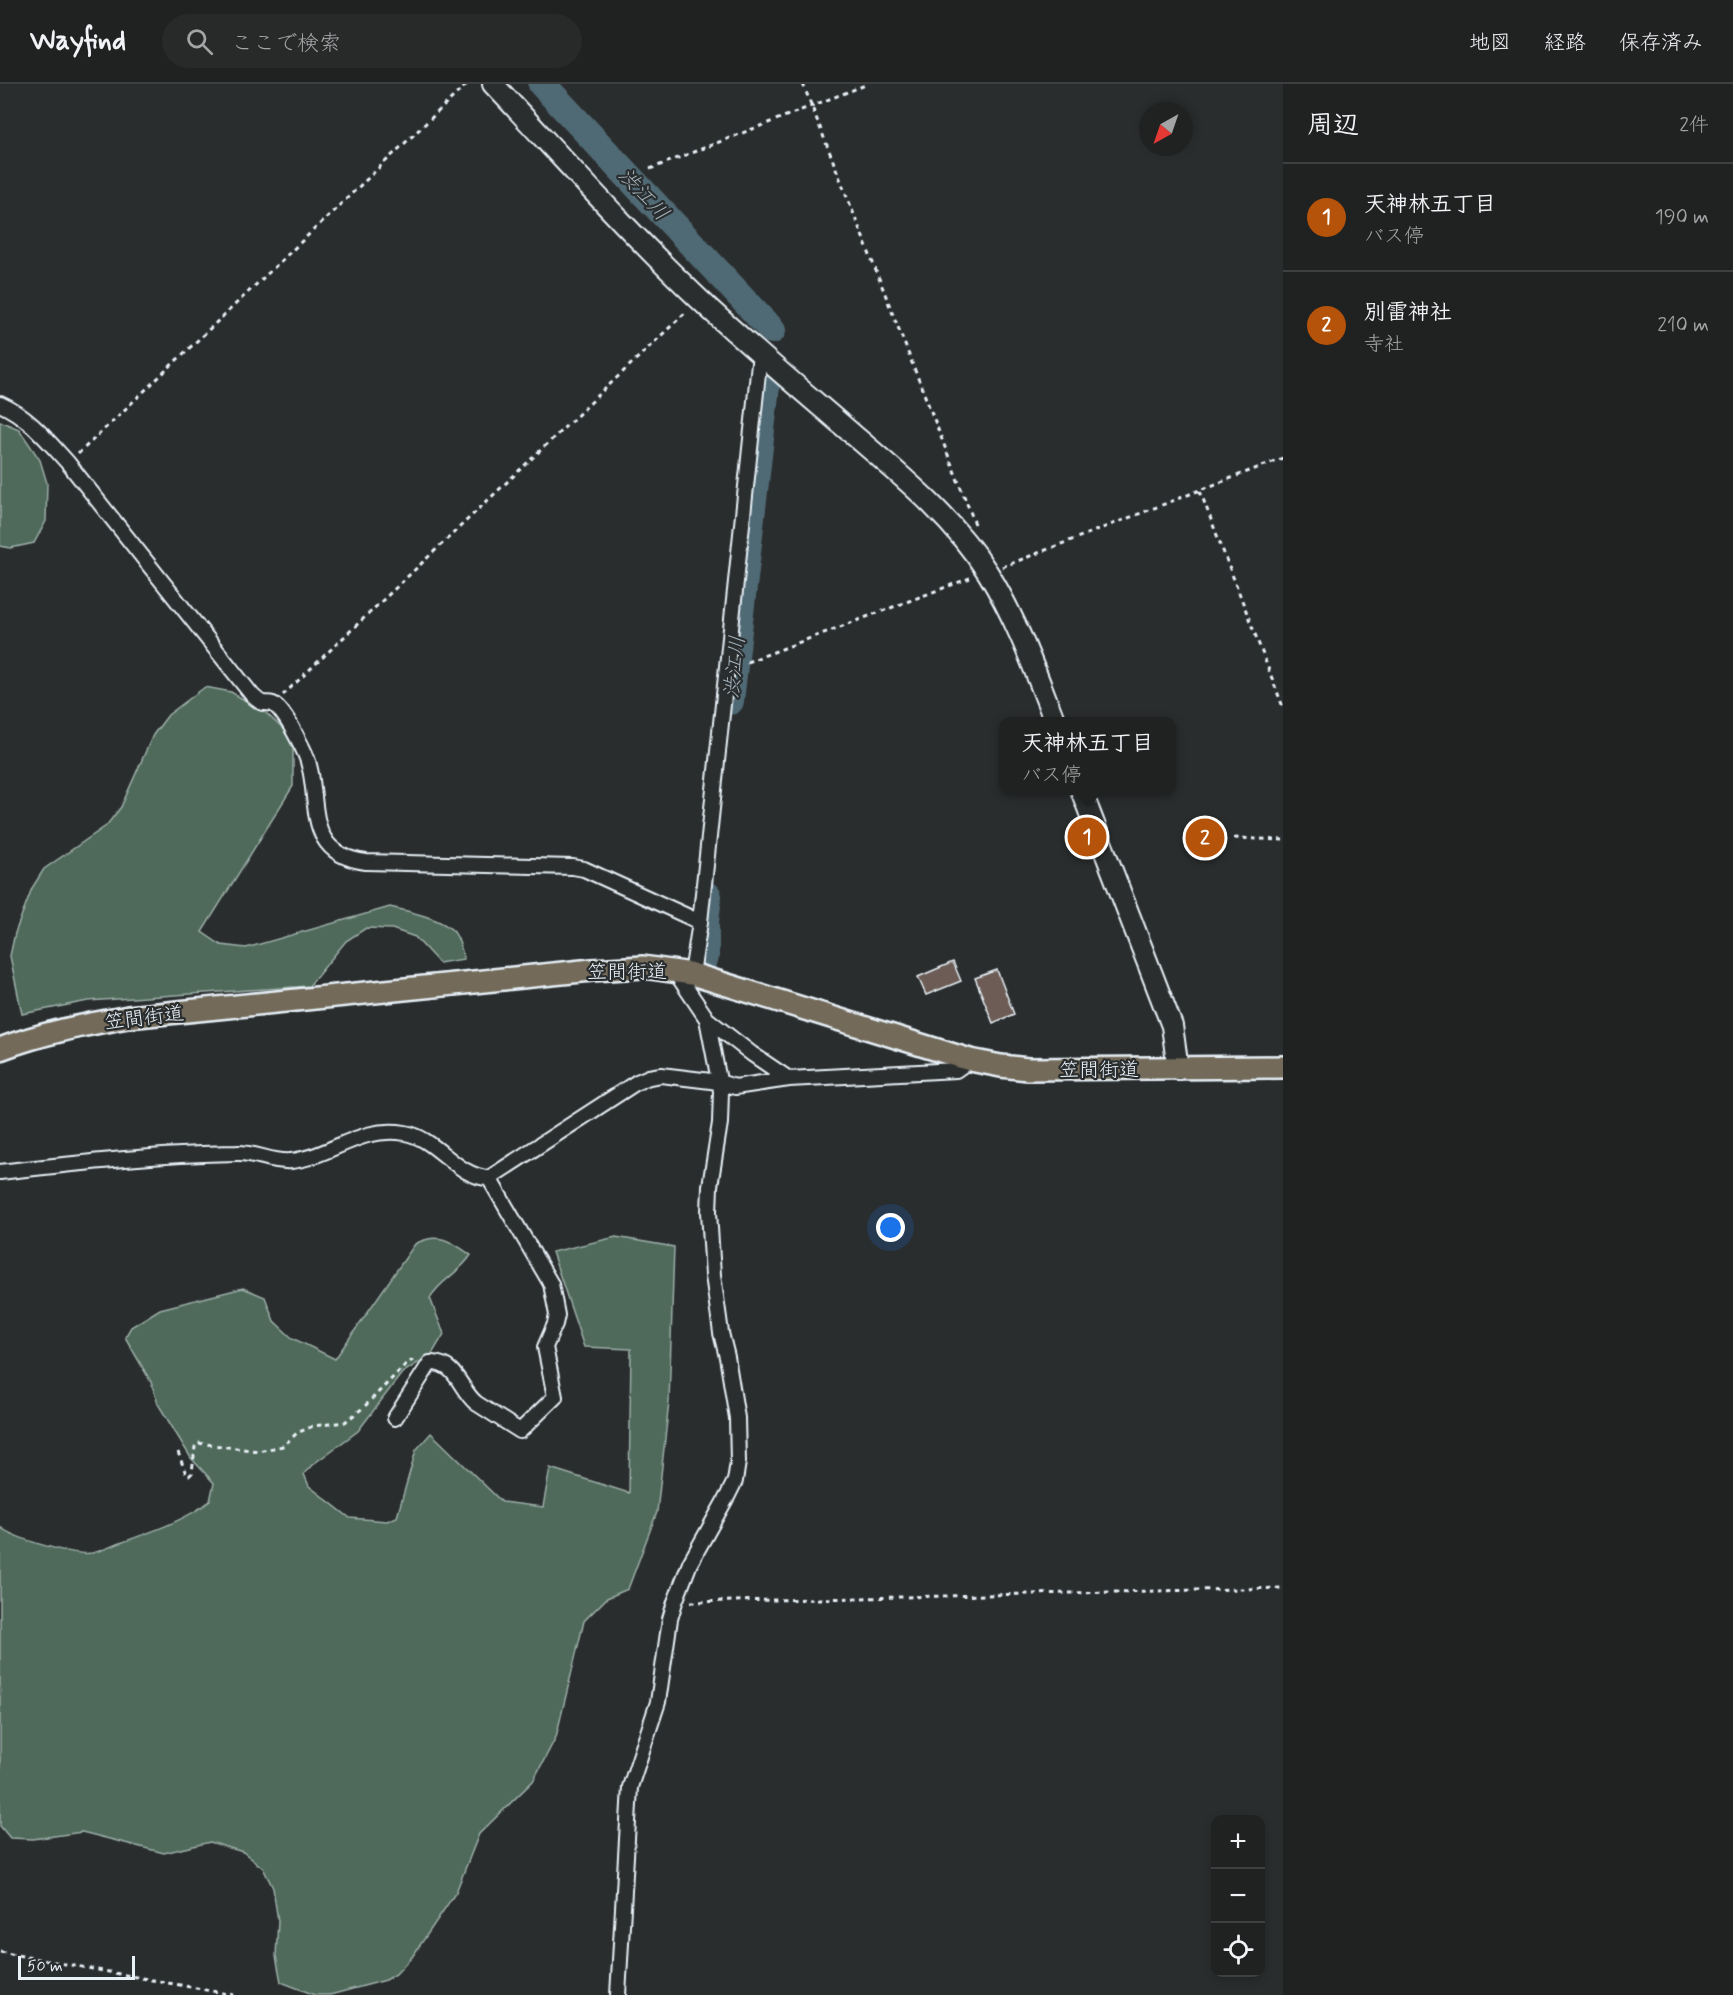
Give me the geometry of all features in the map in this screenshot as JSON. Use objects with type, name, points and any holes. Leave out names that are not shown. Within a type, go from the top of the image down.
[{"type":"main road","name":"笠間街道","points":[[0,1049],[28,1038],[128,1017],[592,970],[643,967],[683,972],[821,1012],[970,1060],[1001,1066],[1028,1069],[1283,1067]]},
{"type":"street","points":[[492,84],[699,300],[921,494],[967,543],[987,572],[1021,634],[1053,717]]},
{"type":"street","points":[[618,1995],[630,1787],[658,1702],[670,1619],[675,1602],[690,1563],[732,1488],[738,1462],[737,1418],[713,1275],[709,1212],[710,1186],[720,1123],[719,1082],[706,1019],[683,972],[700,922],[760,354]]},
{"type":"street","points":[[0,404],[13,410],[36,427],[68,463],[252,695],[260,702],[274,704],[292,729],[307,759],[319,829],[328,842],[343,856],[366,862],[585,869],[700,922]]},
{"type":"street","points":[[1083,795],[1172,1026],[1178,1069]]},
{"type":"street","points":[[706,1019],[789,1079]]},
{"type":"street","points":[[489,1178],[637,1082],[650,1077],[661,1075],[719,1082],[735,1087],[789,1079],[956,1070],[970,1060]]},
{"type":"street","points":[[0,1172],[135,1156],[240,1152],[265,1159],[291,1161],[317,1155],[361,1135],[405,1133],[419,1137],[470,1172],[489,1178],[551,1284],[557,1315],[545,1347],[555,1397],[520,1431],[470,1398],[457,1375],[448,1368],[430,1363],[394,1418]]},
{"type":"path","points":[[68,463],[467,84]]},
{"type":"path","points":[[803,84],[974,521],[976,531],[967,543]]},
{"type":"path","points":[[650,170],[868,84]]},
{"type":"path","points":[[274,704],[699,300]]},
{"type":"path","points":[[747,662],[1283,458]]},
{"type":"path","points":[[1200,491],[1283,707]]},
{"type":"path","points":[[1234,838],[1283,840]]},
{"type":"path","points":[[178,1452],[186,1474],[189,1476],[192,1473],[195,1447],[198,1443],[258,1451],[283,1446],[297,1433],[313,1426],[345,1422],[364,1407],[406,1364],[414,1360],[430,1363]]},
{"type":"path","points":[[675,1602],[1283,1588]]},
{"type":"path","points":[[0,1952],[234,1995]]},
{"type":"green space","points":[[0,421],[19,429],[40,460],[47,483],[46,521],[34,543],[11,548],[0,546]]},
{"type":"green space","points":[[205,687],[231,692],[266,713],[285,731],[293,747],[293,786],[202,932],[221,945],[246,948],[390,907],[426,916],[444,924],[456,935],[464,959],[439,963],[415,937],[392,929],[366,928],[346,941],[309,986],[88,1001],[22,1014],[10,956],[15,933],[32,888],[44,869],[106,826],[121,807],[153,735],[168,715]]},
{"type":"green space","points":[[616,1237],[674,1247],[669,1402],[657,1512],[628,1589],[607,1598],[584,1621],[556,1737],[533,1781],[479,1834],[456,1892],[412,1957],[396,1974],[386,1980],[330,1995],[315,1995],[281,1982],[276,1956],[278,1921],[273,1888],[263,1868],[243,1852],[210,1842],[164,1853],[82,1832],[33,1839],[10,1838],[0,1826],[0,1527],[18,1537],[45,1546],[72,1552],[92,1553],[168,1525],[210,1501],[214,1483],[191,1458],[158,1404],[151,1382],[125,1337],[131,1327],[160,1309],[243,1288],[265,1297],[274,1321],[292,1338],[335,1359],[415,1244],[431,1238],[445,1240],[471,1255],[430,1298],[444,1334],[432,1354],[402,1373],[358,1431],[312,1465],[304,1474],[309,1486],[350,1518],[387,1521],[397,1517],[416,1450],[431,1433],[502,1502],[543,1507],[550,1468],[629,1493],[631,1349],[584,1347],[552,1252]]},
{"type":"building","points":[[953,962],[961,981],[926,995],[918,977]]},
{"type":"building","points":[[997,970],[1014,1014],[993,1023],[975,978]]},
{"type":"waterway","name":"渋江川","points":[[542,84],[772,330]]},
{"type":"waterway","name":"渋江川","points":[[730,701],[767,377]]},
{"type":"waterway","name":"渋江川","points":[[705,957],[708,896]]},
{"type":"place","name":"天神林五丁目","points":[[1087,837]]},
{"type":"place","name":"別雷神社","points":[[1205,838]]}]
